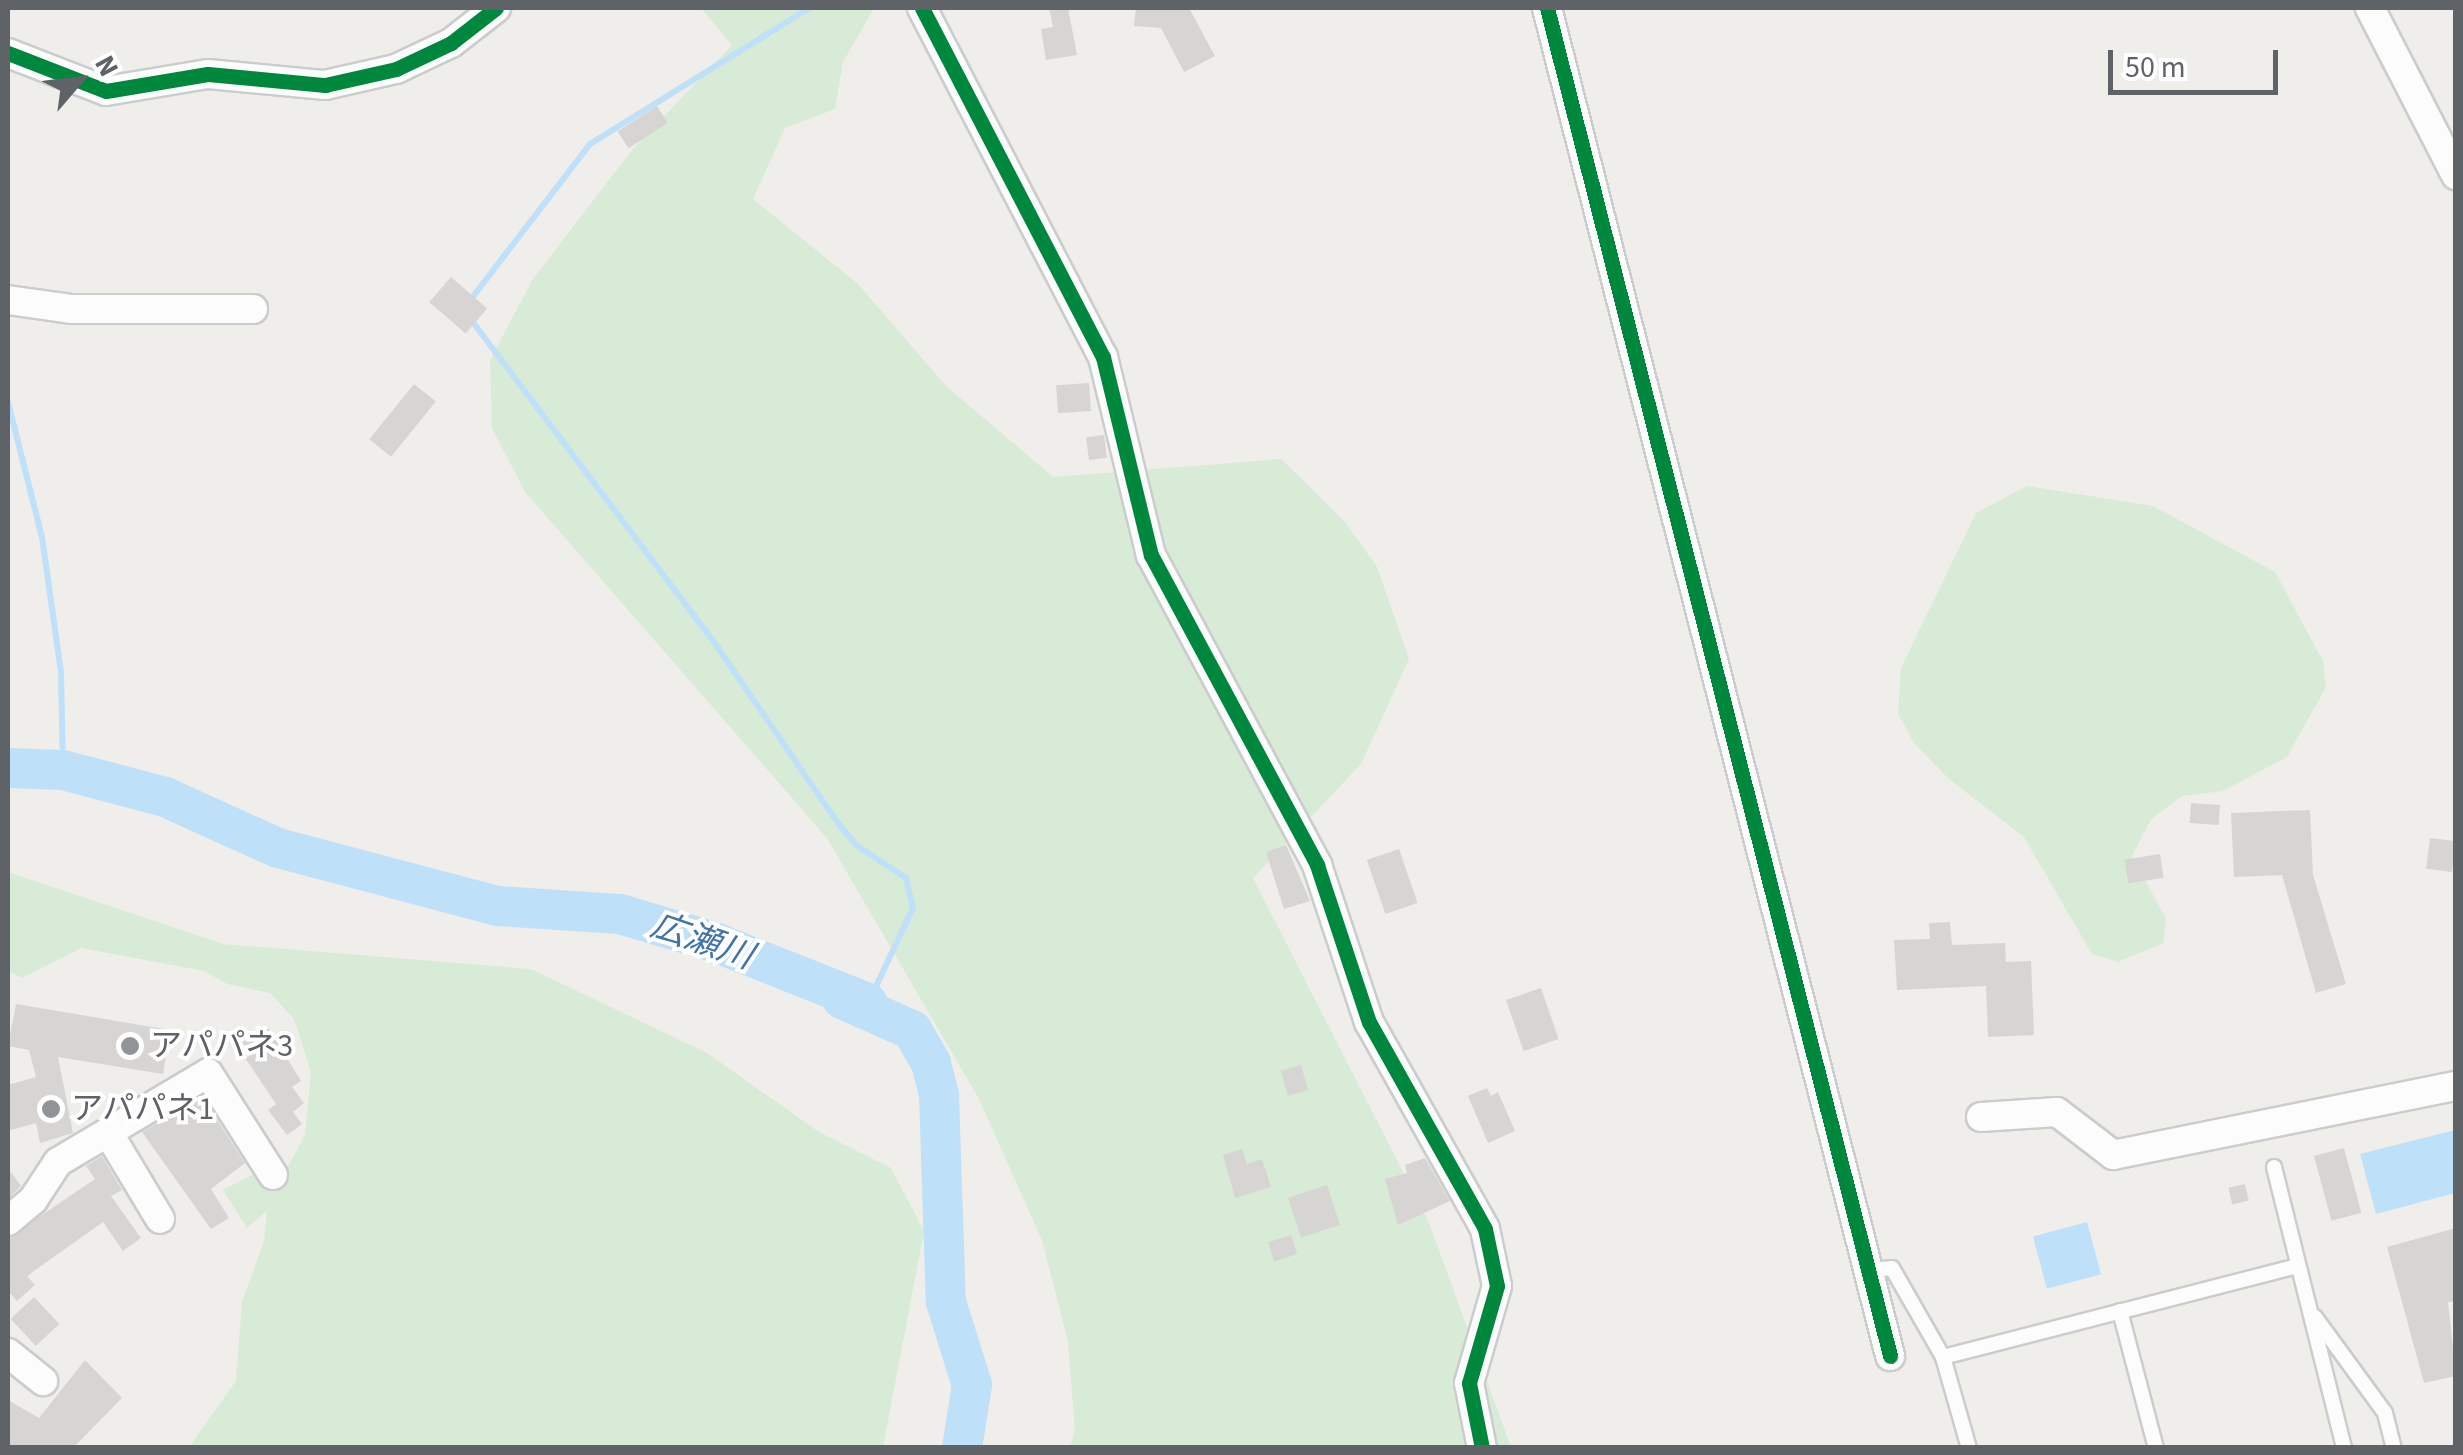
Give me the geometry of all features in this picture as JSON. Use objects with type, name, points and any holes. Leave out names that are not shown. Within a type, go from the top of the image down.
[{"type":"street","points":[[8,53],[106,91],[208,74],[325,85],[396,69],[451,43],[496,8]]},
{"type":"street","points":[[922,8],[1103,357],[1134,495],[1166,586],[1317,864],[1369,1022],[1485,1229],[1497,1286],[1470,1382],[1482,1448]]},
{"type":"street","points":[[1547,8],[1890,1356]]},
{"type":"street","points":[[2370,8],[2456,175]]},
{"type":"street","points":[[8,300],[107,310],[253,310]]},
{"type":"street","points":[[8,1221],[32,1200],[58,1162],[109,1134],[143,1106],[208,1073],[273,1175]]},
{"type":"street","points":[[1981,1117],[2057,1112],[2113,1155],[2456,1086]]},
{"type":"street","points":[[109,1134],[160,1218]]},
{"type":"street","points":[[8,1353],[43,1381]]},
{"type":"lane","points":[[2274,1167],[2344,1448]]},
{"type":"lane","points":[[1943,1358],[2297,1266]]},
{"type":"lane","points":[[1866,1270],[1892,1268],[1943,1358],[1969,1448]]},
{"type":"lane","points":[[2308,1309],[2385,1414],[2394,1448]]},
{"type":"lane","points":[[2120,1312],[2156,1448]]},
{"type":"green space","points":[[701,8],[874,8],[843,62],[835,109],[785,128],[753,199],[858,284],[946,386],[1053,477],[1281,459],[1345,522],[1377,567],[1409,659],[1361,764],[1253,878],[1429,1223],[1511,1447],[1070,1447],[1075,1431],[1068,1342],[1042,1240],[979,1099],[827,838],[525,492],[492,428],[490,360],[533,279],[632,150],[732,45]]},
{"type":"green space","points":[[2027,486],[2153,506],[2275,572],[2323,661],[2326,687],[2287,757],[2223,791],[2182,796],[2151,819],[2132,856],[2166,919],[2163,943],[2118,962],[2092,954],[2024,837],[1949,779],[1914,743],[1898,714],[1901,668],[1976,513]]},
{"type":"green space","points":[[8,872],[223,944],[531,969],[707,1053],[819,1132],[891,1168],[924,1231],[883,1447],[189,1447],[236,1381],[242,1302],[264,1241],[267,1211],[247,1228],[223,1190],[262,1170],[275,1191],[305,1135],[311,1072],[294,1019],[270,993],[227,984],[204,971],[81,948],[22,978],[8,971]]},
{"type":"water","points":[[2455,1130],[2455,1193],[2376,1214],[2360,1154]]},
{"type":"water","points":[[2087,1222],[2101,1274],[2047,1289],[2033,1236]]},
{"type":"building","points":[[1049,8],[1068,8],[1077,55],[1046,60],[1041,29],[1053,27]]},
{"type":"building","points":[[1136,8],[1189,8],[1215,56],[1184,72],[1161,28],[1134,26]]},
{"type":"building","points":[[657,106],[668,123],[628,148],[618,132]]},
{"type":"building","points":[[451,277],[487,308],[466,333],[429,302]]},
{"type":"building","points":[[1089,383],[1091,411],[1058,413],[1056,385]]},
{"type":"building","points":[[414,384],[436,402],[391,457],[369,439]]},
{"type":"building","points":[[1104,435],[1107,458],[1089,460],[1086,437]]},
{"type":"building","points":[[2191,803],[2220,805],[2219,825],[2190,823]]},
{"type":"building","points":[[2310,810],[2313,875],[2346,984],[2316,993],[2282,875],[2234,877],[2231,813]]},
{"type":"building","points":[[2430,838],[2456,841],[2452,872],[2426,869]]},
{"type":"building","points":[[1286,845],[1310,901],[1284,909],[1266,852]]},
{"type":"building","points":[[1399,849],[1418,903],[1385,914],[1367,860]]},
{"type":"building","points":[[2160,854],[2164,878],[2128,883],[2124,860]]},
{"type":"building","points":[[1950,922],[1952,945],[2005,943],[2006,962],[2031,961],[2034,1035],[1988,1037],[1986,986],[1897,990],[1894,940],[1930,939],[1929,923]]},
{"type":"building","points":[[1541,988],[1559,1039],[1524,1051],[1506,1000]]},
{"type":"building","points":[[16,1004],[170,1030],[163,1074],[58,1057],[73,1133],[40,1143],[36,1123],[8,1131],[8,1085],[36,1077],[29,1050],[8,1046]]},
{"type":"building","points":[[267,1026],[301,1081],[292,1087],[304,1103],[293,1112],[302,1124],[287,1135],[268,1110],[276,1104],[237,1046]]},
{"type":"building","points":[[1301,1065],[1308,1090],[1288,1096],[1281,1071]]},
{"type":"building","points":[[1487,1088],[1491,1096],[1498,1092],[1515,1131],[1488,1143],[1468,1096]]},
{"type":"building","points":[[202,1097],[245,1163],[211,1189],[229,1218],[211,1229],[142,1132]]},
{"type":"building","points":[[2344,1148],[2361,1213],[2331,1221],[2314,1156]]},
{"type":"building","points":[[1242,1149],[1247,1164],[1262,1159],[1271,1187],[1235,1198],[1223,1155]]},
{"type":"building","points":[[102,1156],[122,1190],[111,1196],[141,1238],[123,1251],[103,1222],[27,1276],[35,1285],[17,1301],[8,1291],[8,1238],[95,1179],[86,1166]]},
{"type":"building","points":[[1425,1158],[1450,1201],[1398,1225],[1385,1179],[1407,1173],[1405,1165]]},
{"type":"building","points":[[8,1168],[21,1186],[8,1199]]},
{"type":"building","points":[[2245,1184],[2249,1201],[2232,1204],[2228,1188]]},
{"type":"building","points":[[1327,1185],[1340,1225],[1301,1238],[1288,1198]]},
{"type":"building","points":[[2456,1228],[2456,1301],[2448,1302],[2456,1376],[2424,1383],[2387,1247]]},
{"type":"building","points":[[1291,1235],[1297,1254],[1274,1261],[1268,1242]]},
{"type":"building","points":[[34,1297],[59,1324],[36,1346],[11,1319]]},
{"type":"building","points":[[85,1360],[122,1398],[73,1448],[8,1448],[8,1400],[39,1418]]},
{"type":"waterway","points":[[468,303],[590,144],[809,8]]},
{"type":"waterway","points":[[472,321],[718,648],[837,822],[856,845],[906,878],[913,908],[868,1003]]},
{"type":"waterway","points":[[8,402],[42,537],[61,673],[63,770]]},
{"type":"waterway","name":"広瀬川","points":[[8,768],[63,770],[165,797],[278,848],[498,906],[620,914],[717,943],[868,1003]]},
{"type":"waterway","name":"広瀬川","points":[[842,999],[912,1030],[931,1063],[939,1096],[946,1302],[972,1385],[962,1448]]},
{"type":"cycle path","points":[[8,53],[106,91],[208,74],[325,85],[396,69],[451,43],[496,8]]},
{"type":"cycle path","points":[[922,8],[1103,357],[1151,555],[1317,865],[1369,1022],[1485,1229],[1497,1286],[1469,1383],[1482,1448]]},
{"type":"cycle path","points":[[1547,8],[1890,1356]]},
{"type":"place","name":"アパパネ3","points":[[130,1046]]},
{"type":"place","name":"アパパネ1","points":[[51,1109]]}]
